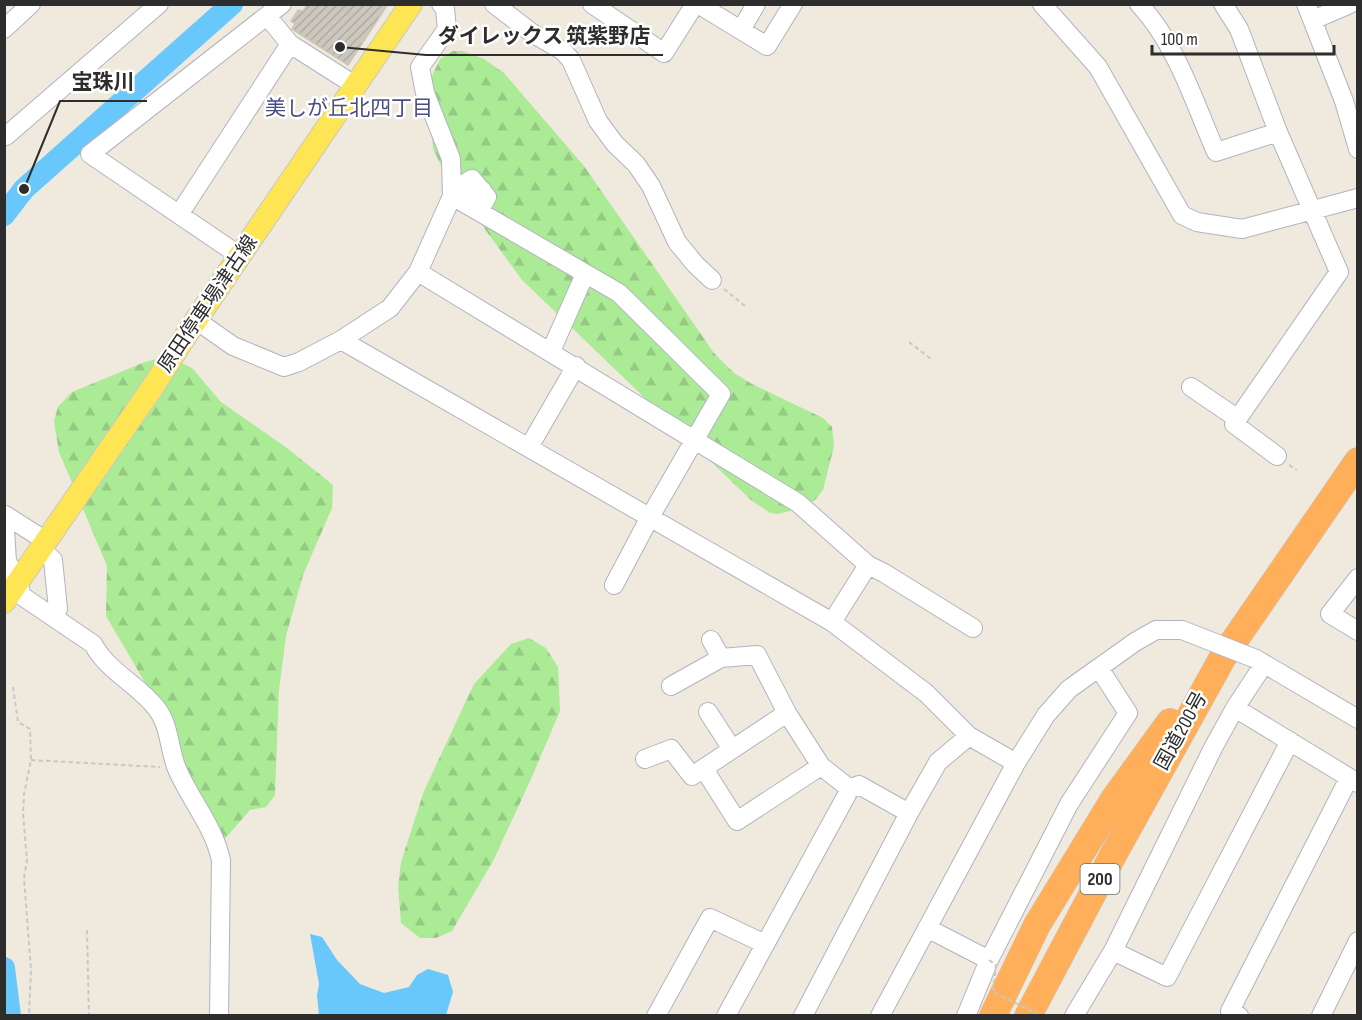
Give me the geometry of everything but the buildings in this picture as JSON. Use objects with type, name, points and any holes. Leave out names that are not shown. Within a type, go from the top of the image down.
[{"type":"highway","name":"国道200号","points":[[1028,1016],[1223,657],[1358,461]]},
{"type":"highway","points":[[993,1016],[1037,925],[1114,798],[1190,692],[1223,657]]},
{"type":"highway","points":[[1047,1016],[1174,744]]},
{"type":"main road","name":"原田停車場津古線","points":[[12,591],[411,4]]},
{"type":"street","points":[[4,29],[31,4]]},
{"type":"street","points":[[4,134],[6,136],[159,4]]},
{"type":"street","points":[[240,256],[180,213],[90,154],[282,4]]},
{"type":"street","points":[[196,320],[233,346],[284,367],[299,362],[341,340],[390,308],[418,272],[452,196],[451,159],[425,93],[420,67],[447,29],[446,9],[441,4]]},
{"type":"street","points":[[494,4],[532,33],[563,51],[571,60],[598,121],[615,144],[636,164],[651,186],[677,242],[712,280]]},
{"type":"street","points":[[592,4],[614,11],[664,53],[697,4],[767,46],[793,4]]},
{"type":"street","points":[[741,30],[756,4]]},
{"type":"street","points":[[1042,4],[1098,67],[1182,215],[1197,222],[1242,229],[1358,198]]},
{"type":"street","points":[[1223,4],[1239,29],[1278,132],[1339,272],[1234,424],[1277,456]]},
{"type":"street","points":[[1350,4],[1310,12],[1344,101],[1358,148]]},
{"type":"street","points":[[1148,7],[1179,64],[1216,152],[1278,132]]},
{"type":"street","points":[[267,16],[290,44],[356,86]]},
{"type":"street","points":[[180,213],[290,44]]},
{"type":"street","points":[[479,211],[487,196],[482,190]]},
{"type":"street","points":[[452,196],[619,293],[721,394],[650,517],[614,585]]},
{"type":"street","points":[[418,272],[798,503],[868,565],[973,628]]},
{"type":"street","points":[[551,351],[585,273]]},
{"type":"street","points":[[341,340],[832,622],[926,693],[969,736],[1016,763]]},
{"type":"street","points":[[529,447],[576,366]]},
{"type":"street","points":[[1191,387],[1238,419]]},
{"type":"street","points":[[5,515],[43,545],[53,560],[58,609],[53,616]]},
{"type":"street","points":[[5,515],[7,561],[12,591],[93,644],[99,656],[157,708],[165,723],[177,769],[216,840],[220,860],[219,1016]]},
{"type":"street","points":[[832,622],[868,565]]},
{"type":"street","points":[[1358,578],[1330,614],[1358,631]]},
{"type":"street","points":[[880,1016],[1016,763],[1046,716],[1069,689],[1135,642],[1156,630],[1182,630],[1260,662],[1358,719]]},
{"type":"street","points":[[711,639],[721,658]]},
{"type":"street","points":[[671,686],[721,658],[757,655],[787,712],[821,766],[850,789]]},
{"type":"street","points":[[1074,1016],[1113,951],[1213,748],[1260,662]]},
{"type":"street","points":[[966,1016],[989,960],[1069,804],[1128,713],[1099,668]]},
{"type":"street","points":[[1235,708],[1353,781],[1230,1011],[1239,1016]]},
{"type":"street","points":[[708,712],[732,749]]},
{"type":"street","points":[[645,759],[671,748],[692,776],[787,712]]},
{"type":"street","points":[[803,1016],[938,762],[969,736]]},
{"type":"street","points":[[1113,951],[1167,977],[1290,741]]},
{"type":"street","points":[[704,769],[737,821],[821,766]]},
{"type":"street","points":[[726,1016],[850,789],[859,785],[909,813]]},
{"type":"street","points":[[656,1016],[710,918],[765,944]]},
{"type":"street","points":[[927,928],[989,960]]},
{"type":"street","points":[[1321,1016],[1358,941]]},
{"type":"path","points":[[712,280],[745,306]]},
{"type":"path","points":[[909,342],[931,359]]},
{"type":"path","points":[[13,687],[18,722],[30,729],[31,759],[24,794],[27,860],[24,878],[31,970],[29,1016]]},
{"type":"path","points":[[31,759],[177,769]]},
{"type":"path","points":[[87,930],[89,1016]]},
{"type":"path","points":[[989,960],[996,965],[993,992],[1042,1016]]},
{"type":"green space","points":[[453,51],[463,51],[484,59],[504,73],[584,166],[714,353],[734,373],[823,418],[832,427],[834,446],[823,490],[805,508],[777,514],[770,513],[751,500],[522,280],[447,177],[433,149],[429,99],[432,76],[440,59]]},
{"type":"green space","points":[[168,356],[192,368],[221,402],[287,448],[333,485],[332,508],[303,575],[286,636],[279,690],[275,795],[266,807],[250,810],[223,841],[183,774],[174,732],[106,616],[107,566],[59,452],[54,421],[58,407],[72,392],[145,362]]},
{"type":"green space","points":[[529,638],[546,648],[558,667],[560,711],[493,861],[452,931],[436,938],[420,938],[401,923],[398,887],[401,862],[424,791],[474,684],[511,644]]},
{"type":"water","points":[[310,934],[322,937],[337,960],[360,984],[384,993],[409,987],[417,975],[428,969],[448,975],[453,992],[446,1015],[319,1015],[317,995],[319,984]]},
{"type":"waterway","points":[[4,215],[24,189],[232,4]]},
{"type":"waterway","points":[[4,968],[10,1016]]},
{"type":"place","name":"ダイレックス 筑紫野店","points":[[340,47]]},
{"type":"place","name":"宝珠川","points":[[24,189]]},
{"type":"district","name":"美しが丘北四丁目","points":[[349,108]]}]
